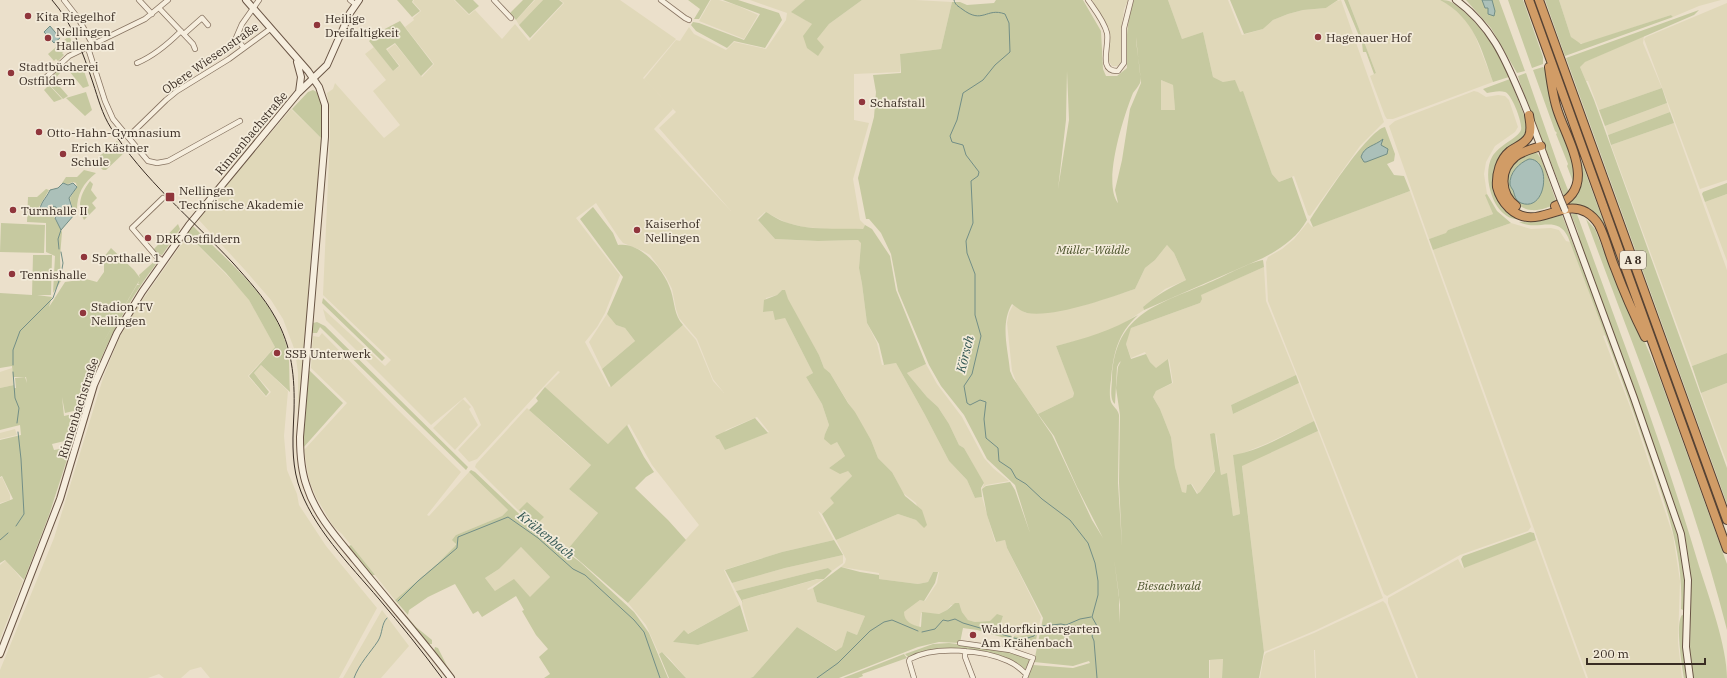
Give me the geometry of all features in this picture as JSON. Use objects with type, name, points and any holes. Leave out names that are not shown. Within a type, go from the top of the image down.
[{"type":"highway","name":"A 8","points":[[1529,0],[1727,549]]},
{"type":"highway","name":"A 8","points":[[1539,0],[1727,520]]},
{"type":"highway","points":[[1540,144],[1515,157],[1508,164],[1504,174],[1503,186],[1507,197],[1514,206],[1525,211],[1539,212],[1563,203],[1574,192],[1578,181],[1577,166],[1555,101],[1548,52]]},
{"type":"highway","points":[[1529,115],[1530,133],[1526,140],[1505,157],[1499,169],[1498,188],[1504,202],[1515,213],[1526,217],[1540,217],[1563,210],[1572,209],[1585,212],[1594,218],[1600,228],[1629,303],[1661,366]]},
{"type":"highway","points":[[1519,146],[1531,142],[1540,144]]},
{"type":"main road","points":[[246,0],[314,79],[323,96],[326,121],[300,437],[300,460],[303,477],[313,501],[331,530],[451,678]]},
{"type":"main road","points":[[1456,0],[1471,12],[1486,28],[1510,69],[1540,144],[1644,425],[1682,540],[1688,580],[1686,651],[1690,678]]},
{"type":"main road","name":"Rinnenbachstraße","points":[[0,654],[60,499],[90,398],[103,362],[126,319],[163,261],[220,187],[298,93],[327,65],[350,13],[357,2]]},
{"type":"main road","points":[[295,57],[299,66],[301,77],[298,93]]},
{"type":"street","points":[[64,0],[78,18],[93,45]]},
{"type":"street","points":[[139,0],[152,14]]},
{"type":"street","points":[[41,82],[67,57],[88,48],[152,14],[168,0]]},
{"type":"street","points":[[244,48],[236,40],[236,38],[242,24],[259,0]]},
{"type":"street","points":[[350,0],[357,2]]},
{"type":"street","points":[[494,0],[511,18]]},
{"type":"street","points":[[661,0],[689,20]]},
{"type":"street","points":[[1088,0],[1105,29],[1107,37],[1105,62],[1108,68],[1118,71],[1124,63],[1124,28],[1131,0]]},
{"type":"street","points":[[159,8],[182,32],[195,49]]},
{"type":"street","points":[[137,63],[146,60],[202,18],[208,25]]},
{"type":"street","name":"Obere Wiesenstraße","points":[[128,137],[177,91],[244,48],[270,29]]},
{"type":"street","points":[[88,48],[110,115],[148,161],[154,163],[164,162],[240,121]]},
{"type":"street","points":[[163,198],[132,227],[133,231],[163,261]]},
{"type":"street","points":[[914,678],[910,661],[912,658],[935,651],[965,651],[1006,660],[1026,676],[1033,658],[1012,651],[960,643]]},
{"type":"street","points":[[965,651],[965,657],[973,678]]},
{"type":"shaded area","points":[[414,0],[454,0],[469,15],[475,10],[502,39],[515,24],[529,41],[564,3],[560,0],[620,0],[676,39],[643,78],[673,109],[654,129],[731,211],[659,128],[676,112],[644,79],[676,40],[680,41],[689,27],[694,34],[726,50],[734,42],[766,49],[786,20],[787,13],[750,0],[805,0],[792,12],[812,24],[817,39],[829,24],[862,0],[952,2],[941,49],[900,54],[900,72],[854,74],[854,120],[869,123],[853,179],[860,220],[865,225],[863,229],[826,229],[804,227],[787,223],[765,212],[757,219],[775,239],[818,241],[858,240],[861,242],[859,268],[867,323],[877,343],[882,365],[896,363],[949,461],[967,480],[975,498],[982,497],[995,542],[1005,540],[1007,548],[1041,617],[1039,625],[1030,628],[1030,634],[1018,637],[1004,632],[1001,622],[1003,616],[990,621],[975,622],[968,620],[962,612],[960,606],[951,605],[947,610],[939,614],[921,613],[919,627],[915,626],[907,622],[904,617],[904,612],[920,600],[925,601],[937,583],[939,572],[933,572],[928,582],[918,584],[879,579],[879,573],[841,567],[845,563],[846,559],[836,540],[898,514],[916,520],[924,527],[916,503],[903,493],[892,472],[878,458],[871,440],[830,373],[824,368],[819,355],[782,290],[777,295],[766,298],[763,312],[773,311],[785,318],[813,373],[806,377],[822,404],[829,425],[825,434],[837,442],[845,456],[829,468],[848,471],[852,476],[830,498],[835,503],[822,514],[818,511],[834,540],[782,552],[724,570],[740,605],[673,642],[698,645],[749,630],[742,600],[822,578],[824,579],[807,589],[813,588],[817,602],[865,616],[857,635],[847,631],[842,647],[837,651],[797,627],[753,677],[750,678],[686,678],[669,658],[662,652],[659,654],[646,625],[628,603],[699,525],[652,465],[629,424],[608,444],[545,387],[560,372],[558,371],[477,459],[469,462],[458,450],[481,425],[473,407],[465,397],[431,425],[326,320],[323,309],[385,366],[391,360],[323,295],[330,137],[330,114],[327,93],[333,89],[335,83],[384,138],[400,125],[373,91],[386,80],[365,54],[374,47],[393,71],[400,66],[387,50],[395,44],[422,77],[434,64],[405,27],[414,20],[413,18],[421,11],[413,2]],"holes":[[[596,203],[623,243],[650,255],[666,277],[672,289],[679,318],[697,339],[713,379],[724,393],[713,381],[696,340],[683,325],[609,387],[585,342],[597,327],[605,313],[620,275],[576,218]],[[757,417],[769,432],[725,450],[719,438],[726,430]]]},
{"type":"shaded area","points":[[535,0],[543,0],[519,25],[516,20]]},
{"type":"shaded area","points":[[711,0],[719,0],[736,5],[758,15],[744,39],[699,21]]},
{"type":"shaded area","points":[[1092,0],[1128,0],[1124,9],[1121,32],[1121,62],[1118,66],[1112,66],[1109,61],[1109,31]]},
{"type":"shaded area","points":[[1168,0],[1228,0],[1242,35],[1263,29],[1273,20],[1288,14],[1303,10],[1326,8],[1341,0],[1384,122],[1360,146],[1310,216],[1308,215],[1294,176],[1279,182],[1272,174],[1243,92],[1240,93],[1235,81],[1223,82],[1213,77],[1203,32],[1182,39]]},
{"type":"shaded area","points":[[1348,0],[1440,0],[1451,6],[1467,21],[1474,33],[1493,82],[1393,119],[1387,119],[1370,76],[1376,73]]},
{"type":"shaded area","points":[[1559,0],[1721,0],[1699,6],[1673,17],[1671,15],[1583,44],[1576,42],[1571,37]]},
{"type":"shaded area","points":[[1727,3],[1727,180],[1700,189],[1644,39]]},
{"type":"shaded area","points":[[1644,36],[1643,43],[1662,88],[1599,110],[1588,81],[1586,81],[1580,67],[1582,63]]},
{"type":"shaded area","points":[[1161,80],[1173,85],[1175,110],[1161,110]]},
{"type":"shaded area","points":[[1474,91],[1486,97],[1498,95],[1505,96],[1509,100],[1518,127],[1515,132],[1495,146],[1486,162],[1484,174],[1486,195],[1493,214],[1448,230],[1447,233],[1429,239],[1389,126],[1395,121]]},
{"type":"shaded area","points":[[1667,103],[1670,112],[1608,135],[1605,126]]},
{"type":"shaded area","points":[[291,109],[322,139],[310,267],[301,407],[298,431],[298,373],[295,351],[283,319],[271,300],[198,219]]},
{"type":"shaded area","points":[[1674,123],[1727,270],[1727,353],[1692,366],[1611,145]]},
{"type":"shaded area","points":[[1410,191],[1531,527],[1528,531],[1460,555],[1387,596],[1384,594],[1268,301],[1266,262],[1268,257],[1282,249],[1294,239],[1308,222],[1312,227]]},
{"type":"shaded area","points":[[1727,194],[1727,261],[1705,202]]},
{"type":"shaded area","points":[[1511,223],[1531,229],[1551,228],[1559,230],[1566,241],[1570,242],[1590,293],[1605,335],[1603,336],[1631,409],[1673,535],[1680,581],[1678,642],[1682,678],[1588,678],[1433,250]]},
{"type":"shaded area","points":[[188,235],[247,296],[275,347],[248,376],[266,397],[271,392],[254,373],[261,365],[288,391],[284,436],[287,470],[297,494],[299,505],[326,546],[377,608],[339,678],[210,678],[201,667],[190,670],[181,678],[164,678],[159,674],[148,678],[0,678],[0,670],[54,538],[103,378],[119,338],[136,309]]},
{"type":"shaded area","points":[[1167,245],[1174,253],[1186,280],[1165,289],[1143,307],[1144,310],[1118,327],[1091,337],[1056,346],[1074,392],[1073,397],[1038,414],[1017,384],[1012,371],[1007,323],[1009,313],[1013,305],[1026,313],[1085,305],[1135,289],[1145,268],[1155,260]]},
{"type":"shaded area","points":[[1264,267],[1266,301],[1296,375],[1231,405],[1233,414],[1299,383],[1314,421],[1268,443],[1241,454],[1233,455],[1240,514],[1233,516],[1227,474],[1221,475],[1216,434],[1212,451],[1215,470],[1198,494],[1192,484],[1187,485],[1186,493],[1182,493],[1175,467],[1171,437],[1160,409],[1153,397],[1156,391],[1173,383],[1169,359],[1156,369],[1150,362],[1145,352],[1131,358],[1126,344],[1131,328],[1200,303],[1200,295]]},
{"type":"shaded area","points":[[607,314],[616,325],[625,328],[635,341],[602,369],[589,342]]},
{"type":"shaded area","points":[[322,333],[461,472],[427,515],[429,516],[469,472],[508,510],[502,516],[456,535],[455,546],[437,564],[395,600],[342,534],[333,526],[316,497],[309,480],[304,450],[347,403],[311,368],[313,336],[319,337]]},
{"type":"shaded area","points":[[926,364],[937,384],[962,417],[984,458],[993,468],[1009,481],[986,485],[982,489],[984,484],[964,448],[959,445],[949,424],[938,407],[927,397],[907,373]]},
{"type":"shaded area","points":[[12,368],[14,385],[0,388],[0,372]]},
{"type":"shaded area","points":[[1727,383],[1727,463],[1701,393]]},
{"type":"shaded area","points":[[463,399],[471,407],[469,409],[478,425],[455,450],[433,428]]},
{"type":"shaded area","points":[[527,408],[591,465],[569,489],[598,513],[567,550],[533,525],[475,467],[476,464]]},
{"type":"shaded area","points":[[15,429],[17,435],[0,439],[0,433]]},
{"type":"shaded area","points":[[1318,431],[1383,598],[1314,631],[1264,652],[1242,465]]},
{"type":"shaded area","points":[[2,477],[10,495],[10,500],[0,503],[0,478]]},
{"type":"shaded area","points":[[1536,540],[1586,678],[1418,678],[1388,603],[1388,598],[1458,559],[1463,568]]},
{"type":"shaded area","points":[[521,547],[550,577],[530,598],[495,591],[485,578],[499,569]]},
{"type":"shaded area","points":[[843,555],[843,563],[832,571],[828,568],[736,591],[732,583],[785,568]]},
{"type":"shaded area","points":[[6,560],[23,581],[0,639],[0,565]]},
{"type":"shaded area","points":[[1383,601],[1386,604],[1416,678],[1316,678],[1314,650],[1315,678],[1260,678],[1264,656],[1266,653],[1314,633]]},
{"type":"shaded area","points":[[382,610],[409,646],[381,678],[343,678]]},
{"type":"shaded area","points":[[1223,659],[1222,678],[1210,678],[1210,660]]},
{"type":"green space","points":[[397,0],[413,0],[412,2],[420,11],[412,17]]},
{"type":"green space","points":[[455,0],[473,0],[479,6],[469,14]]},
{"type":"green space","points":[[523,0],[534,0],[516,20],[510,13]]},
{"type":"green space","points":[[543,0],[559,0],[563,3],[530,38],[519,25]]},
{"type":"green space","points":[[688,0],[710,0],[699,19],[694,19],[700,9]]},
{"type":"green space","points":[[723,0],[738,0],[779,13],[782,20],[765,48],[734,41],[727,48],[696,31],[691,25],[693,22],[744,40],[760,14]]},
{"type":"green space","points":[[805,0],[862,0],[829,24],[817,39],[824,47],[818,56],[807,48],[803,36],[812,24],[791,12]]},
{"type":"green space","points":[[996,0],[1083,0],[1101,31],[1103,69],[1106,76],[1117,76],[1127,68],[1127,34],[1129,17],[1134,0],[1168,0],[1182,39],[1203,32],[1213,77],[1223,82],[1235,80],[1240,92],[1243,91],[1272,174],[1279,182],[1292,177],[1307,220],[1293,238],[1276,251],[1263,258],[1177,296],[1245,266],[1263,260],[1264,267],[1201,295],[1202,299],[1200,303],[1131,328],[1126,344],[1131,359],[1146,354],[1150,362],[1156,368],[1168,359],[1172,383],[1156,391],[1153,397],[1160,409],[1171,437],[1175,467],[1182,492],[1186,493],[1187,485],[1191,484],[1197,494],[1215,471],[1210,434],[1214,433],[1221,475],[1227,473],[1233,516],[1240,514],[1233,455],[1264,446],[1314,421],[1318,431],[1242,466],[1264,652],[1259,678],[1222,678],[1223,659],[1209,660],[1209,678],[1027,678],[1033,665],[1073,668],[1090,663],[1089,661],[1073,666],[1034,662],[1043,618],[1007,548],[1005,540],[996,542],[987,515],[982,489],[986,486],[1010,482],[1015,490],[1030,533],[1015,485],[987,459],[964,415],[941,386],[929,365],[898,291],[891,254],[881,233],[869,219],[866,219],[858,178],[874,117],[876,92],[873,75],[901,73],[900,54],[941,49],[952,2],[960,2],[967,5],[994,3]],"holes":[[[1067,71],[1069,120],[1058,189],[1066,120]],[[1140,77],[1141,83],[1130,109],[1122,160],[1115,190],[1118,203],[1114,193],[1112,180],[1116,149],[1129,103],[1133,93],[1140,83]],[[1161,80],[1173,85],[1175,110],[1161,110]],[[1167,245],[1174,253],[1186,280],[1153,299],[1143,307],[1144,310],[1176,296],[1144,313],[1132,324],[1122,338],[1115,356],[1111,392],[1112,399],[1115,404],[1117,367],[1121,361],[1118,367],[1116,388],[1120,415],[1119,482],[1122,546],[1118,483],[1119,415],[1118,411],[1111,402],[1110,388],[1113,361],[1118,344],[1126,329],[1138,315],[1108,330],[1056,346],[1074,393],[1073,397],[1038,414],[1054,436],[1077,487],[1103,538],[1092,520],[1052,435],[1013,378],[1010,371],[1006,337],[1006,320],[1012,304],[1021,311],[1027,313],[1051,313],[1081,306],[1135,289],[1145,268],[1155,260]],[[1119,597],[1120,605],[1119,623]]]},
{"type":"green space","points":[[1230,0],[1338,0],[1326,8],[1303,10],[1288,14],[1273,20],[1263,29],[1244,34]]},
{"type":"green space","points":[[1344,0],[1348,0],[1376,73],[1374,74],[1366,52],[1363,52],[1362,43]]},
{"type":"green space","points":[[1440,0],[1446,0],[1456,5],[1474,21],[1498,51],[1507,68],[1509,77],[1493,82],[1480,46],[1469,25],[1452,7]]},
{"type":"green space","points":[[1466,0],[1499,0],[1525,71],[1517,73],[1491,28]]},
{"type":"green space","points":[[1508,0],[1523,0],[1543,57],[1543,64],[1532,68]]},
{"type":"green space","points":[[1545,0],[1559,0],[1571,37],[1581,44],[1671,15],[1673,17],[1565,56]]},
{"type":"green space","points":[[1699,10],[1694,15],[1585,62],[1580,67],[1594,100],[1727,468],[1727,504],[1566,58]]},
{"type":"green space","points":[[400,21],[433,64],[421,76],[395,43],[386,49],[399,66],[393,71],[369,41],[379,32]]},
{"type":"green space","points":[[69,36],[73,43],[62,53],[64,55],[58,61],[56,59],[54,61],[48,54]]},
{"type":"green space","points":[[70,61],[75,67],[82,65],[89,86],[83,88],[65,66]]},
{"type":"green space","points":[[1543,67],[1545,69],[1572,157],[1575,187],[1556,134],[1557,133],[1533,70]]},
{"type":"green space","points":[[58,71],[60,73],[54,80],[68,96],[63,99],[46,81]]},
{"type":"green space","points":[[1526,73],[1570,195],[1565,199],[1520,83],[1518,76]]},
{"type":"green space","points":[[1510,79],[1528,125],[1527,135],[1499,160],[1517,218],[1515,219],[1507,216],[1500,210],[1495,202],[1491,193],[1488,174],[1492,157],[1499,149],[1519,133],[1521,130],[1520,122],[1514,103],[1508,94],[1501,91],[1487,93],[1483,89]]},
{"type":"green space","points":[[49,85],[62,99],[54,102],[44,90]]},
{"type":"green space","points":[[1662,88],[1667,103],[1605,126],[1599,110]]},
{"type":"green space","points":[[313,90],[317,93],[322,104],[322,139],[292,109],[308,92]]},
{"type":"green space","points":[[86,92],[92,110],[85,116],[66,98]]},
{"type":"green space","points":[[1557,95],[1630,294],[1628,295],[1607,238],[1596,218],[1590,212],[1579,208],[1568,208],[1532,215],[1521,214],[1511,208],[1502,196],[1499,178],[1502,167],[1510,156],[1522,149],[1511,157],[1504,166],[1501,177],[1501,188],[1505,198],[1512,206],[1521,212],[1534,214],[1541,213],[1565,204],[1577,191],[1581,177],[1581,169],[1556,96]]},
{"type":"green space","points":[[1670,112],[1674,123],[1611,145],[1608,135]]},
{"type":"green space","points":[[1385,127],[1395,154],[1394,161],[1387,164],[1394,175],[1404,176],[1410,191],[1313,227],[1310,220],[1345,168],[1368,140],[1377,131]]},
{"type":"green space","points":[[117,141],[125,152],[106,170],[103,170],[94,161]]},
{"type":"green space","points":[[1532,153],[1537,153],[1542,160],[1557,204],[1538,210],[1531,210],[1518,205],[1510,195],[1506,181],[1511,165],[1519,158]]},
{"type":"green space","points":[[84,170],[96,173],[91,177],[81,191],[77,214],[74,215],[70,198],[77,187],[76,183],[62,183],[66,177],[77,177]]},
{"type":"green space","points":[[90,181],[93,184],[91,190],[97,198],[92,203],[96,208],[84,220],[80,210],[80,205],[84,190]]},
{"type":"green space","points":[[1727,183],[1727,194],[1705,202],[1702,194],[1703,192]]},
{"type":"green space","points":[[46,189],[49,190],[39,207],[40,214],[52,206],[55,208],[57,213],[54,217],[62,232],[60,257],[61,281],[53,293],[55,256],[46,252],[46,223],[27,222],[28,197],[37,197]]},
{"type":"green space","points":[[1487,194],[1497,211],[1511,223],[1433,250],[1429,239],[1446,233],[1448,230],[1493,214],[1485,195]]},
{"type":"green space","points":[[593,207],[613,233],[618,245],[627,245],[635,248],[651,259],[658,267],[668,283],[676,313],[683,325],[611,387],[602,369],[635,341],[625,328],[616,325],[607,314],[623,277],[580,219]]},
{"type":"green space","points":[[766,212],[785,222],[797,226],[826,229],[863,229],[865,225],[872,229],[890,256],[896,290],[926,364],[907,373],[927,397],[938,407],[949,424],[959,445],[964,448],[984,483],[981,488],[982,497],[975,498],[967,480],[949,461],[896,363],[884,365],[879,344],[867,323],[859,268],[861,243],[858,240],[818,241],[775,239],[758,220]]},
{"type":"green space","points":[[1571,214],[1577,214],[1641,389],[1671,478],[1717,622],[1724,652],[1727,678],[1693,678],[1690,650],[1691,578],[1684,537],[1653,444],[1581,247],[1578,232]]},
{"type":"green space","points":[[1562,215],[1620,366],[1677,532],[1685,572],[1685,611],[1681,609],[1681,587],[1676,545],[1665,504],[1626,390],[1568,237],[1558,226],[1526,225],[1519,222],[1540,221]]},
{"type":"green space","points":[[1586,219],[1595,229],[1604,252],[1607,252],[1657,371],[1727,564],[1727,630],[1697,524],[1661,420]]},
{"type":"green space","points":[[1,223],[45,225],[44,253],[0,252]]},
{"type":"green space","points":[[178,224],[180,229],[162,255],[153,250]]},
{"type":"green space","points":[[193,226],[250,283],[274,315],[288,352],[290,392],[261,365],[254,373],[269,392],[266,396],[249,376],[275,347],[249,300],[226,273],[187,234]]},
{"type":"green space","points":[[111,248],[134,270],[140,278],[139,275],[157,259],[156,264],[133,297],[113,333],[96,370],[82,409],[65,413],[62,397],[64,416],[81,412],[73,439],[52,444],[54,450],[71,447],[49,515],[24,580],[5,560],[0,563],[0,504],[13,499],[2,476],[0,477],[0,440],[21,435],[20,425],[0,430],[0,388],[14,385],[14,388],[16,388],[15,378],[25,377],[13,377],[12,366],[0,368],[0,293],[32,295],[33,255],[52,255],[51,295],[37,295],[52,297],[49,307],[65,282],[86,279],[97,282],[104,272],[104,257]],"holes":[[[139,281],[138,284],[140,285],[137,285],[98,351]]]},
{"type":"green space","points":[[782,290],[785,290],[788,299],[819,355],[824,368],[830,373],[871,440],[878,458],[892,472],[905,496],[922,510],[927,525],[924,528],[916,520],[898,514],[836,540],[822,514],[834,503],[830,498],[852,476],[848,471],[840,474],[829,468],[845,456],[837,442],[831,445],[824,439],[829,425],[822,404],[806,377],[813,373],[785,318],[775,320],[773,311],[763,312],[764,300],[777,295]]},
{"type":"green space","points":[[323,298],[385,358],[382,361],[322,303]]},
{"type":"green space","points":[[317,322],[325,326],[468,467],[466,470],[320,327],[317,333],[311,333],[313,323]]},
{"type":"green space","points":[[1727,353],[1727,383],[1701,393],[1692,366]]},
{"type":"green space","points":[[309,370],[343,403],[303,448],[304,421]]},
{"type":"green space","points":[[1296,375],[1299,383],[1233,414],[1231,405]]},
{"type":"green space","points":[[545,387],[608,444],[627,425],[654,472],[646,477],[635,488],[686,540],[628,603],[567,550],[598,513],[569,489],[591,465],[529,410],[538,401],[536,398]]},
{"type":"green space","points":[[755,418],[768,433],[725,450],[719,439],[715,436]]},
{"type":"green space","points":[[471,470],[475,472],[533,527],[580,562],[634,612],[649,633],[668,678],[544,678],[550,674],[539,657],[548,649],[536,635],[522,611],[524,610],[516,596],[482,617],[478,611],[473,614],[455,584],[428,597],[409,610],[408,615],[395,600],[437,564],[455,546],[456,544],[452,540],[456,535],[502,516],[508,510],[469,472]],"holes":[[[521,547],[550,577],[530,597],[514,579],[495,591],[485,578],[499,569]]]},
{"type":"green space","points":[[527,502],[544,517],[536,525],[519,510]]},
{"type":"green space","points":[[1530,532],[1534,533],[1536,540],[1464,568],[1461,559],[1463,556]]},
{"type":"green space","points":[[834,540],[843,555],[785,568],[732,583],[725,570],[782,552]]},
{"type":"green space","points":[[351,545],[375,575],[370,575],[347,547]]},
{"type":"green space","points":[[841,567],[879,575],[879,579],[918,584],[928,582],[933,572],[938,572],[935,583],[924,601],[920,600],[904,612],[907,621],[921,627],[922,612],[939,614],[947,610],[955,603],[959,603],[962,612],[968,620],[975,622],[990,621],[997,614],[1003,616],[1001,622],[1004,632],[1012,636],[1012,640],[977,630],[963,628],[960,643],[939,642],[918,647],[839,678],[750,678],[753,677],[797,627],[836,651],[842,647],[847,631],[857,635],[865,616],[817,602],[813,588]]},
{"type":"green space","points":[[828,568],[832,571],[824,579],[817,579],[742,600],[743,603],[736,591]]},
{"type":"green space","points":[[377,583],[416,627],[432,640],[432,644],[428,644]]},
{"type":"green space","points":[[740,605],[748,631],[698,645],[673,642],[684,630],[688,634]]},
{"type":"green space","points":[[1682,615],[1685,616],[1683,648],[1686,678],[1684,678],[1679,636],[1680,620]]},
{"type":"green space","points":[[1039,625],[1035,645],[1013,642],[1014,636],[1018,637],[1030,634],[1030,628]]},
{"type":"green space","points":[[949,643],[1005,650],[1030,658],[1030,660],[1025,670],[1013,662],[952,649],[933,650],[909,658],[905,654],[933,644]]},
{"type":"green space","points":[[435,647],[438,648],[455,678],[453,678],[434,651]]},
{"type":"green space","points":[[662,652],[686,678],[669,678],[659,654]]},
{"type":"green space","points":[[904,654],[907,658],[862,674],[863,676],[858,678],[843,678]]},
{"type":"water","points":[[1482,0],[1492,0],[1495,11],[1494,16],[1488,14],[1488,8],[1485,8]]},
{"type":"water","points":[[50,26],[60,38],[54,43],[44,32]]},
{"type":"water","points":[[1383,139],[1381,145],[1388,149],[1387,154],[1364,162],[1361,157],[1362,153],[1367,148]]},
{"type":"water","points":[[1529,159],[1536,161],[1541,167],[1543,176],[1541,193],[1536,200],[1530,204],[1521,203],[1518,201],[1510,185],[1511,176],[1515,169]]},
{"type":"water","points":[[63,183],[68,185],[73,183],[77,187],[69,198],[74,215],[61,230],[55,218],[58,214],[56,207],[51,206],[40,213],[40,210],[50,190],[58,188]]},
{"type":"waterway","name":"Körsch","points":[[954,0],[958,6],[969,14],[975,16],[999,12],[1005,14],[1009,23],[1010,52],[995,65],[983,80],[963,93],[957,120],[950,136],[952,142],[963,145],[966,155],[979,172],[978,176],[971,181],[973,223],[966,241],[967,253],[975,274],[975,315],[981,336],[972,374],[964,386],[967,403],[970,405],[980,400],[986,402],[984,419],[986,438],[998,448],[999,461],[1011,469],[1016,478],[1026,484],[1042,499],[1070,520],[1088,543],[1095,563],[1098,581],[1098,595],[1092,617],[1097,626],[1092,636],[1094,641],[1097,678]]},
{"type":"waterway","points":[[59,249],[58,239],[61,230]]},
{"type":"waterway","points":[[61,252],[63,263],[61,275]]},
{"type":"waterway","points":[[13,365],[13,350],[20,331],[53,298],[60,278]]},
{"type":"waterway","points":[[13,372],[15,398],[19,408],[17,423]]},
{"type":"waterway","points":[[16,526],[24,514],[18,432]]},
{"type":"waterway","name":"Krähenbach","points":[[398,601],[418,581],[457,548],[458,537],[508,517],[538,538],[573,569],[585,575],[634,620],[644,632],[660,678]]},
{"type":"waterway","points":[[0,540],[8,533]]},
{"type":"waterway","name":"Krähenbach","points":[[1042,626],[1061,624],[1066,625],[1080,619],[1091,617]]},
{"type":"waterway","name":"Krähenbach","points":[[354,678],[362,663],[378,641],[387,618]]},
{"type":"waterway","name":"Krähenbach","points":[[922,632],[935,629],[943,620],[948,621],[955,619],[963,623],[1011,637]]},
{"type":"waterway","name":"Krähenbach","points":[[817,678],[838,663],[870,631],[884,622],[892,620],[918,631]]},
{"type":"waterway","name":"Krähenbach","points":[[1014,638],[1021,640],[1034,636],[1038,628]]},
{"type":"tram line","points":[[52,0],[66,19],[77,39],[100,106],[111,128],[124,147],[153,182],[233,263],[250,282],[271,310],[281,328],[291,362],[294,386],[293,456],[298,483],[304,499],[332,544],[379,599],[442,678]]},
{"type":"place","name":"Kita Riegelhof","points":[[28,16]]},
{"type":"place","name":"Heilige Dreifaltigkeit","points":[[317,25]]},
{"type":"place","name":"Hagenauer Hof","points":[[1318,37]]},
{"type":"place","name":"Nellingen Hallenbad","points":[[48,38]]},
{"type":"place","name":"Stadtbücherei Ostfildern","points":[[11,73]]},
{"type":"place","name":"Schafstall","points":[[862,102]]},
{"type":"place","name":"Otto-Hahn-Gymnasium","points":[[39,132]]},
{"type":"place","name":"Erich Kästner Schule","points":[[63,154]]},
{"type":"place","name":"Nellingen Technische Akademie","points":[[170,197]]},
{"type":"place","name":"Turnhalle II","points":[[13,210]]},
{"type":"place","name":"Kaiserhof Nellingen","points":[[637,230]]},
{"type":"place","name":"DRK Ostfildern","points":[[148,238]]},
{"type":"place","name":"Sporthalle 1","points":[[84,257]]},
{"type":"place","name":"Tennishalle","points":[[12,274]]},
{"type":"place","name":"Stadion TV Nellingen","points":[[83,313]]},
{"type":"place","name":"SSB Unterwerk","points":[[277,353]]},
{"type":"place","name":"Waldorfkindergarten Am Krähenbach","points":[[973,635]]},
{"type":"park label","name":"Müller-Wäldle","points":[[1093,249]]},
{"type":"park label","name":"Biesachwald","points":[[1169,585]]}]
